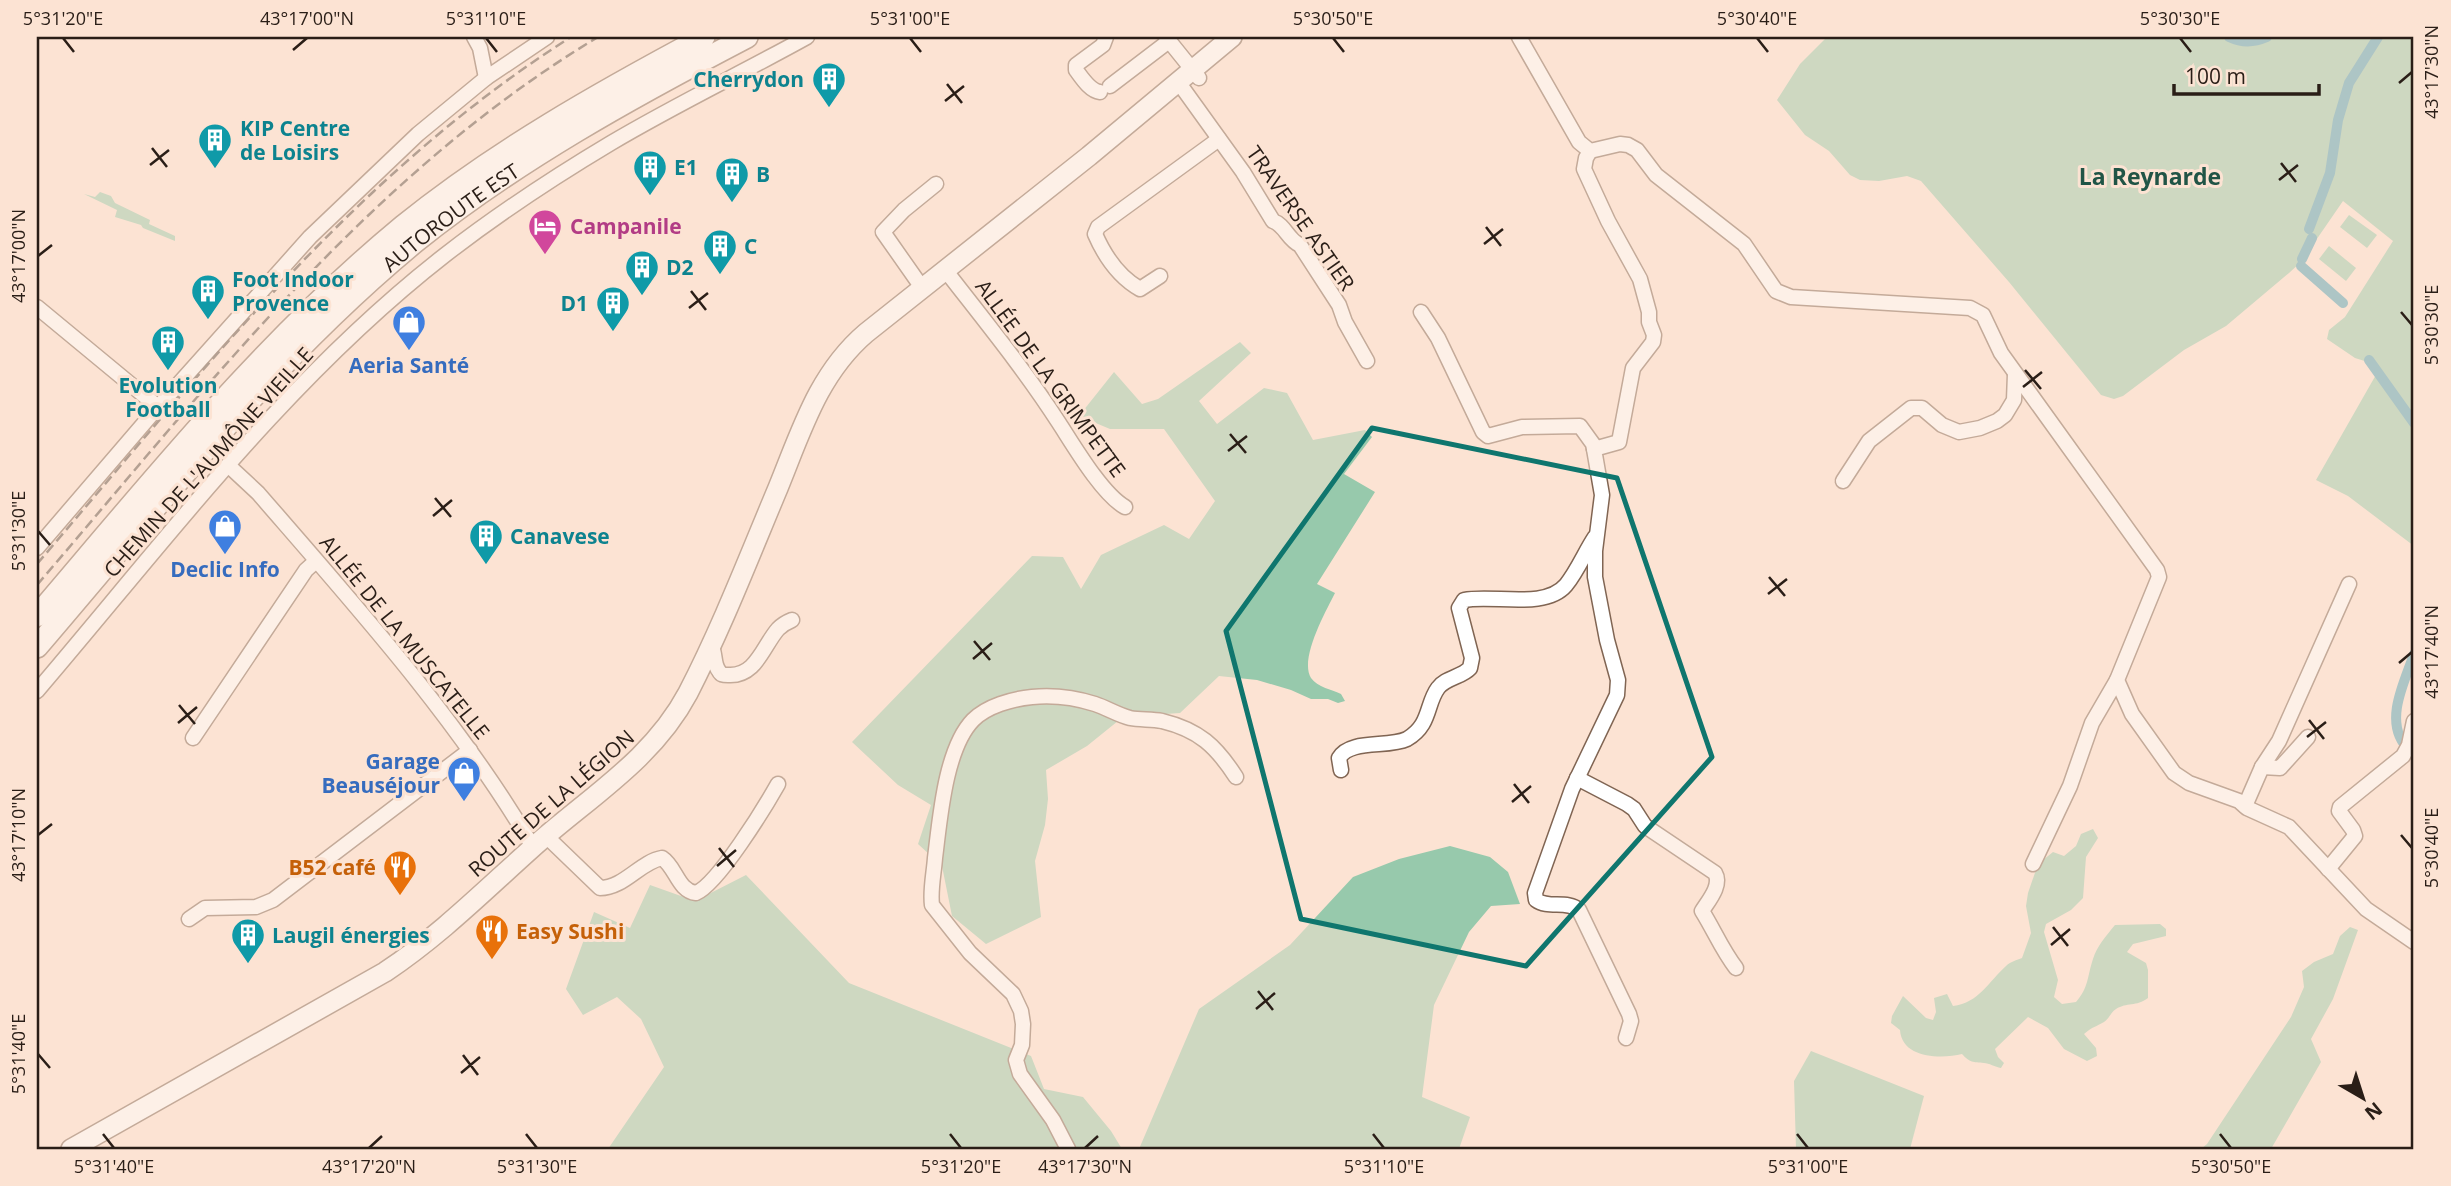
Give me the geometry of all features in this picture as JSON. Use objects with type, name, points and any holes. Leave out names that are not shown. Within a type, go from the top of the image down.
[{"type":"highway","points":[[592,97],[684,37]]},
{"type":"highway","name":"AUTOROUTE EST","points":[[37,616],[204,421],[298,320],[405,225],[467,178],[592,97],[704,37]]},
{"type":"highway","name":"AUTOROUTE EST","points":[[37,647],[225,427],[275,373],[370,281],[480,193],[543,151],[664,80],[747,37]]},
{"type":"main road","points":[[1189,80],[1232,37]]},
{"type":"main road","points":[[1189,80],[1236,48],[1244,37]]},
{"type":"main road","name":"ROUTE DE LA LÉGION","points":[[71,1149],[385,972],[420,949],[539,841],[647,752],[676,714],[711,645],[814,400],[844,355],[1097,150],[1189,80]]},
{"type":"street","points":[[474,37],[480,48],[486,78]]},
{"type":"street","points":[[37,548],[310,237],[418,134],[486,78],[547,37]]},
{"type":"street","name":"CHEMIN DE L'AUMÔNE VIEILLE","points":[[37,691],[285,402],[347,341],[443,257],[489,222],[613,142],[807,37]]},
{"type":"street","points":[[1106,37],[1102,46],[1076,65],[1076,70],[1096,92],[1105,89],[1168,39]]},
{"type":"street","points":[[1519,37],[1579,142],[1590,151]]},
{"type":"street","name":"TRAVERSE ASTIER","points":[[1168,39],[1219,139],[1273,221],[1278,222],[1293,242],[1300,245],[1339,305],[1367,361]]},
{"type":"street","points":[[1160,275],[1140,289],[1126,281],[1102,250],[1095,234],[1098,227],[1219,139]]},
{"type":"street","points":[[1594,449],[1619,442],[1633,368],[1653,342],[1654,335],[1640,279],[1608,221],[1584,169],[1590,151],[1620,144],[1637,150],[1657,175],[1744,244],[1776,291],[1783,295],[1970,308],[1983,315],[1990,334],[2015,374],[2159,577],[2117,680],[2092,723],[2070,786],[2033,864]]},
{"type":"street","points":[[923,289],[883,232],[904,210],[936,184]]},
{"type":"street","name":"ALLÉE DE LA GRIMPETTE","points":[[946,271],[1019,367],[1073,447],[1115,501],[1125,507]]},
{"type":"street","points":[[37,307],[158,407]]},
{"type":"street","points":[[1421,312],[1438,338],[1483,432],[1488,436],[1522,427],[1580,426],[1593,444],[1602,495],[1595,577],[1618,680],[1618,695],[1563,812],[1535,893],[1535,900],[1540,903],[1573,905],[1579,910],[1629,1014],[1631,1021],[1626,1038]]},
{"type":"street","points":[[1843,481],[1869,441],[1911,408],[1922,408],[1942,425],[1959,432],[1997,421],[2005,415],[2014,400],[2015,374]]},
{"type":"street","name":"ALLÉE DE LA MUSCATELLE","points":[[229,466],[258,493],[392,649],[539,841],[600,888],[611,887],[652,861],[662,858],[667,860],[688,891],[696,893],[715,877],[760,815],[778,783]]},
{"type":"street","points":[[1341,770],[1339,758],[1350,749],[1409,738],[1429,713],[1433,697],[1441,684],[1470,668],[1472,658],[1459,608],[1464,600],[1535,599],[1555,593],[1567,584],[1598,533]]},
{"type":"street","points":[[193,738],[306,570],[316,561]]},
{"type":"street","points":[[2245,806],[2262,767],[2279,741],[2349,584]]},
{"type":"street","points":[[711,645],[716,652],[719,673],[741,674],[749,670],[777,630],[792,620]]},
{"type":"street","points":[[2262,767],[2263,756],[2306,660]]},
{"type":"street","points":[[2117,680],[2132,713],[2174,773],[2189,783],[2239,801],[2289,827],[2366,909],[2414,942]]},
{"type":"street","points":[[1068,1149],[1053,1120],[1020,1074],[1016,1060],[1022,1045],[1023,1024],[1021,1011],[1013,994],[970,953],[932,905],[941,808],[964,732],[974,719],[1009,701],[1032,697],[1075,700],[1095,704],[1129,718],[1161,721],[1208,740],[1220,752],[1236,777]]},
{"type":"street","points":[[2328,869],[2355,836],[2339,811],[2340,807],[2403,756],[2409,745],[2414,720]]},
{"type":"street","points":[[2262,767],[2280,768],[2308,737]]},
{"type":"street","points":[[190,919],[205,908],[257,907],[273,900],[470,750]]},
{"type":"street","points":[[1577,778],[1627,804],[1634,809],[1645,826],[1715,873],[1718,884],[1702,911],[1717,935],[1723,951],[1736,968]]},
{"type":"highlighted area","points":[[1372,428],[1617,478],[1712,757],[1526,966],[1301,919],[1226,631]]},
{"type":"green space","points":[[1827,37],[2414,37],[2414,546],[2348,496],[2316,480],[2377,373],[2374,364],[2355,358],[2327,339],[2329,330],[2345,317],[2393,241],[2343,201],[2301,262],[2226,326],[2184,350],[2123,396],[2114,399],[2101,395],[2009,282],[1921,181],[1907,176],[1879,181],[1860,180],[1850,175],[1829,151],[1805,135],[1777,100],[1800,64]]},
{"type":"green space","points":[[100,192],[111,196],[115,203],[150,220],[149,224],[175,236],[175,241],[141,225],[115,217],[117,210],[84,194],[95,197]]},
{"type":"green space","points":[[2349,215],[2377,235],[2367,248],[2340,227]]},
{"type":"green space","points":[[2329,246],[2356,268],[2346,281],[2319,259]]},
{"type":"green space","points":[[1240,342],[1251,353],[1199,401],[1217,424],[1264,388],[1287,393],[1313,440],[1365,430],[1372,437],[1344,474],[1375,492],[1317,584],[1335,593],[1315,635],[1308,659],[1311,678],[1321,686],[1341,694],[1345,701],[1338,703],[1328,699],[1311,699],[1257,680],[1219,676],[1180,713],[1137,716],[1118,721],[1087,746],[1046,770],[1048,799],[1045,825],[1035,861],[1041,917],[986,944],[952,916],[942,866],[918,844],[931,805],[898,785],[852,742],[1032,556],[1063,557],[1081,589],[1101,555],[1164,525],[1189,539],[1215,501],[1164,429],[1110,429],[1079,416],[1114,372],[1142,404],[1158,399]]},
{"type":"green space","points":[[2093,829],[2098,838],[2086,857],[2083,898],[2071,910],[2046,924],[2044,932],[2058,980],[2054,997],[2062,1004],[2076,1002],[2086,987],[2097,950],[2115,925],[2160,924],[2166,929],[2166,936],[2133,944],[2127,952],[2146,963],[2148,998],[2116,1009],[2106,1021],[2084,1034],[2096,1048],[2097,1056],[2087,1061],[2064,1049],[2048,1028],[2028,1017],[1995,1049],[2004,1063],[2001,1068],[1972,1062],[1962,1054],[1924,1055],[1908,1047],[1902,1040],[1900,1030],[1891,1023],[1903,996],[1926,1018],[1933,1020],[1936,1012],[1934,998],[1947,994],[1953,1006],[1970,1001],[2008,965],[2022,958],[2031,933],[2026,906],[2028,893],[2038,864],[2053,852],[2064,856],[2076,846],[2081,834]]},
{"type":"green space","points":[[1450,846],[1490,857],[1508,872],[1520,904],[1491,906],[1469,932],[1434,1005],[1422,1097],[1470,1117],[1459,1149],[1139,1149],[1199,1009],[1290,945],[1353,877],[1399,859]]},
{"type":"green space","points":[[746,875],[849,983],[1031,1056],[1044,1089],[1083,1097],[1122,1149],[608,1149],[664,1067],[641,1019],[617,997],[583,1015],[566,989],[594,912],[630,928],[650,885],[695,901]]},
{"type":"green space","points":[[2350,927],[2358,930],[2333,999],[2311,1039],[2321,1062],[2271,1149],[2201,1149],[2207,1144],[2291,1017],[2304,987],[2302,971],[2314,962],[2333,954],[2340,936]]},
{"type":"green space","points":[[1811,1051],[1924,1096],[1910,1149],[1796,1149],[1794,1081]]},
{"type":"waterway","points":[[2229,37],[2248,42],[2267,37]]},
{"type":"waterway","points":[[2309,229],[2330,173],[2338,120],[2349,83],[2378,37]]},
{"type":"waterway","points":[[2302,259],[2312,238]]},
{"type":"waterway","points":[[2301,266],[2343,303]]},
{"type":"waterway","points":[[2369,360],[2414,423]]},
{"type":"waterway","points":[[2404,744],[2396,723],[2396,711],[2414,654]]},
{"type":"railway","points":[[37,564],[221,350],[284,280],[351,213],[420,150],[493,91],[571,37]]},
{"type":"railway","points":[[37,585],[230,360],[365,218],[438,152],[515,92],[598,37]]},
{"type":"place","name":"Cherrydon","points":[[829,109]]},
{"type":"place","name":"KIP Centre de Loisirs","points":[[215,170]]},
{"type":"place","name":"E1","points":[[650,197]]},
{"type":"place","name":"B","points":[[732,204]]},
{"type":"place","name":"Campanile","points":[[545,256]]},
{"type":"place","name":"C","points":[[720,276]]},
{"type":"place","name":"D2","points":[[642,297]]},
{"type":"place","name":"Foot Indoor Provence","points":[[208,321]]},
{"type":"place","name":"D1","points":[[613,333]]},
{"type":"place","name":"Aeria Santé","points":[[409,352]]},
{"type":"place","name":"Evolution Football","points":[[168,372]]},
{"type":"place","name":"Declic Info","points":[[225,556]]},
{"type":"place","name":"Canavese","points":[[486,566]]},
{"type":"place","name":"Garage Beauséjour","points":[[464,803]]},
{"type":"place","name":"B52 café","points":[[400,897]]},
{"type":"place","name":"Easy Sushi","points":[[492,961]]},
{"type":"place","name":"Laugil énergies","points":[[248,965]]},
{"type":"district","name":"La Reynarde","points":[[2150,176]]}]
